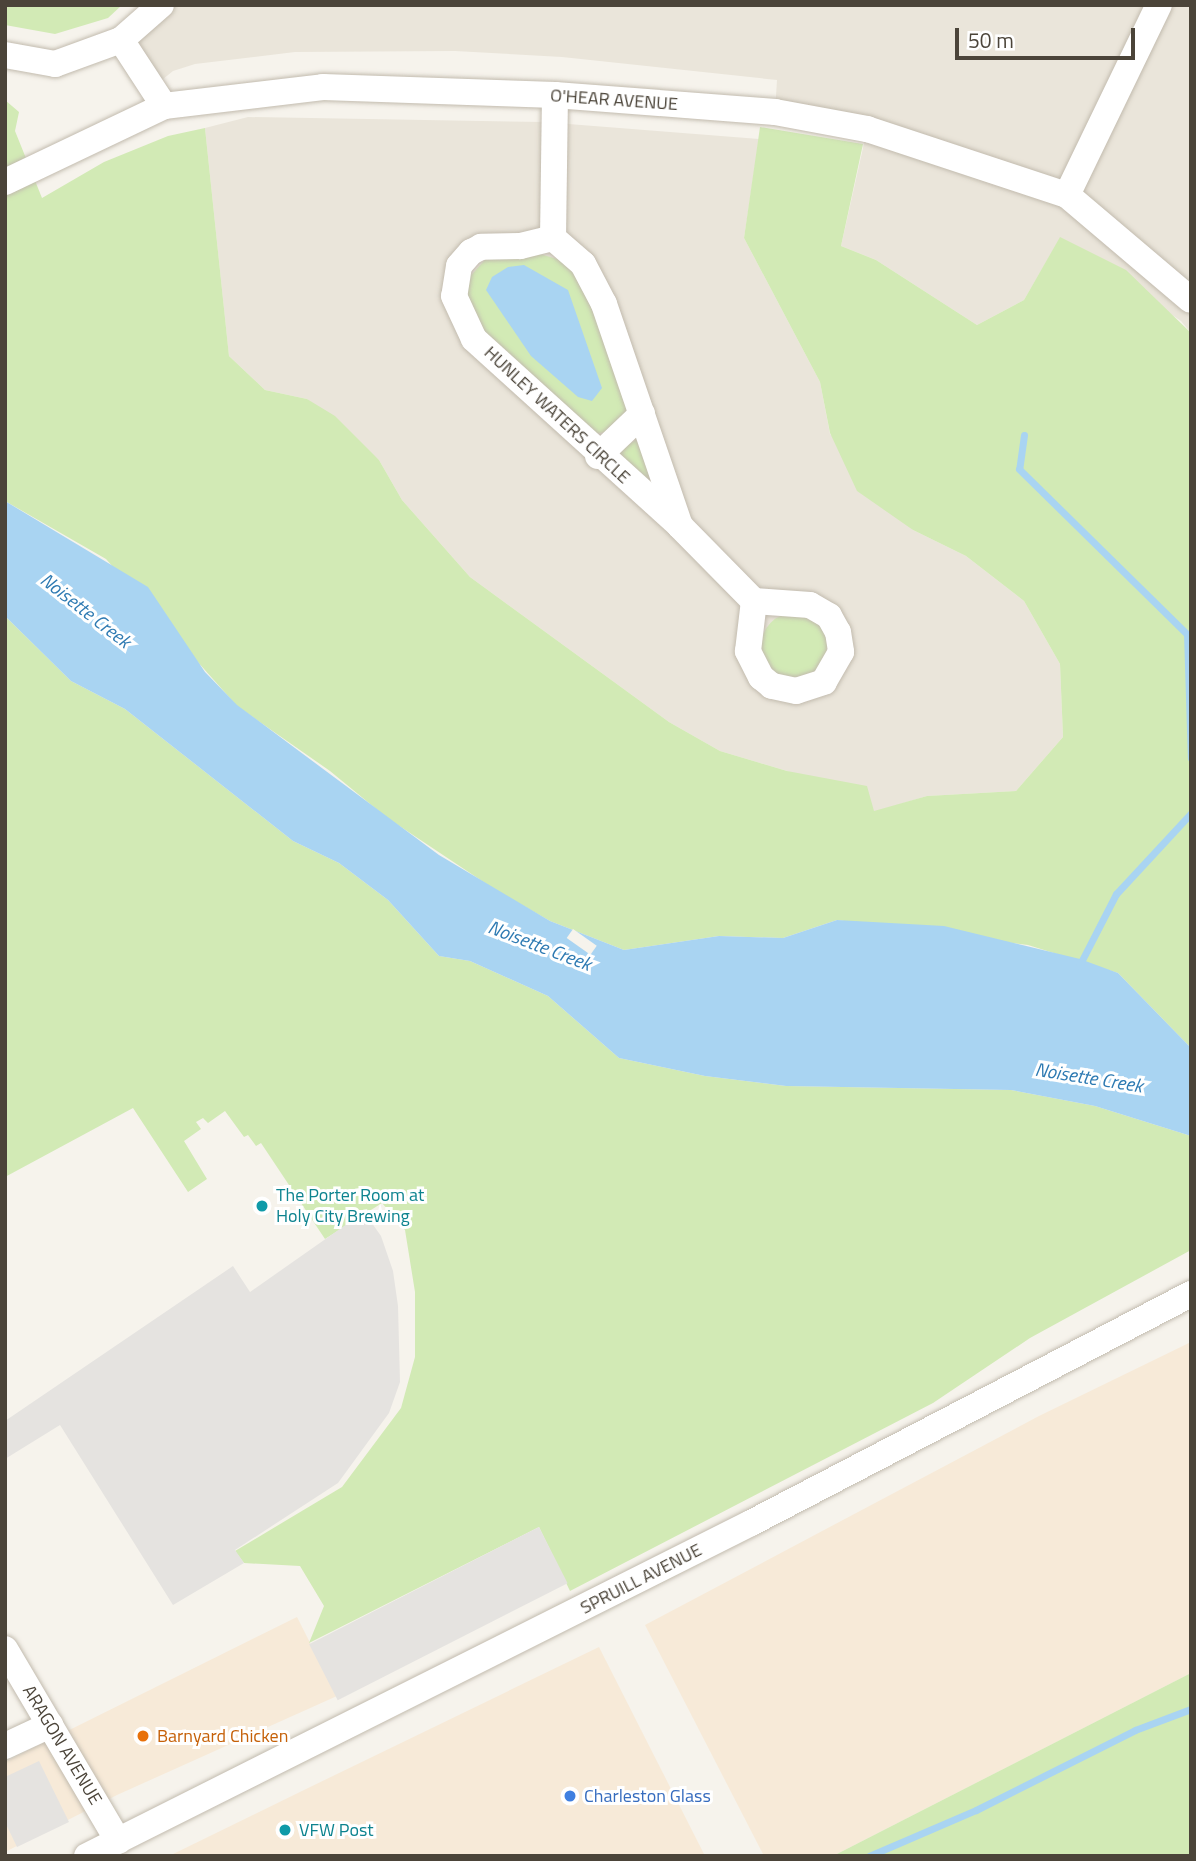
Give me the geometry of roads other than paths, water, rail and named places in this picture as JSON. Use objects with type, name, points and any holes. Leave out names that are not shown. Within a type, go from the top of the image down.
[{"type":"street","points":[[5,55],[55,64],[121,40],[160,5]]},
{"type":"street","points":[[1067,195],[1159,5]]},
{"type":"street","points":[[121,40],[164,106]]},
{"type":"street","name":"O'HEAR AVENUE","points":[[5,182],[164,106],[323,87],[555,95],[775,112],[867,130],[1067,195],[1191,299]]},
{"type":"street","points":[[553,239],[555,95]]},
{"type":"street","name":"HUNLEY WATERS CIRCLE","points":[[680,526],[604,304],[583,264],[553,239],[520,246],[481,247],[471,252],[459,266],[454,296],[474,339],[598,456],[680,526],[754,601]]},
{"type":"street","points":[[598,456],[642,414]]},
{"type":"street","name":"SPRUILL AVENUE","points":[[87,1856],[751,1524],[1191,1294]]},
{"type":"street","name":"ARAGON AVENUE","points":[[5,1649],[118,1840]]},
{"type":"street","points":[[5,1746],[50,1725]]},
{"type":"water","points":[[524,265],[568,290],[602,388],[592,401],[578,397],[531,356],[486,290],[492,277],[508,267]]},
{"type":"water","name":"Noisette Creek","points":[[5,501],[148,587],[205,672],[237,705],[439,855],[550,921],[624,950],[719,936],[783,938],[837,920],[944,926],[1080,959],[1118,973],[1191,1048],[1191,1136],[1095,1106],[1011,1090],[786,1086],[705,1076],[619,1058],[548,996],[470,961],[439,956],[388,900],[339,863],[293,841],[125,709],[71,681],[5,616]]},
{"type":"waterway","points":[[1024,435],[1019,469],[1187,634],[1191,758]]},
{"type":"waterway","points":[[1079,966],[1116,894],[1191,813]]},
{"type":"waterway","points":[[869,1856],[976,1810],[1135,1730],[1191,1709]]},
{"type":"place","name":"The Porter Room at Holy City Brewing","points":[[262,1206]]},
{"type":"place","name":"Barnyard Chicken","points":[[143,1736]]},
{"type":"place","name":"Charleston Glass","points":[[570,1796]]},
{"type":"place","name":"VFW Post","points":[[285,1830]]}]
